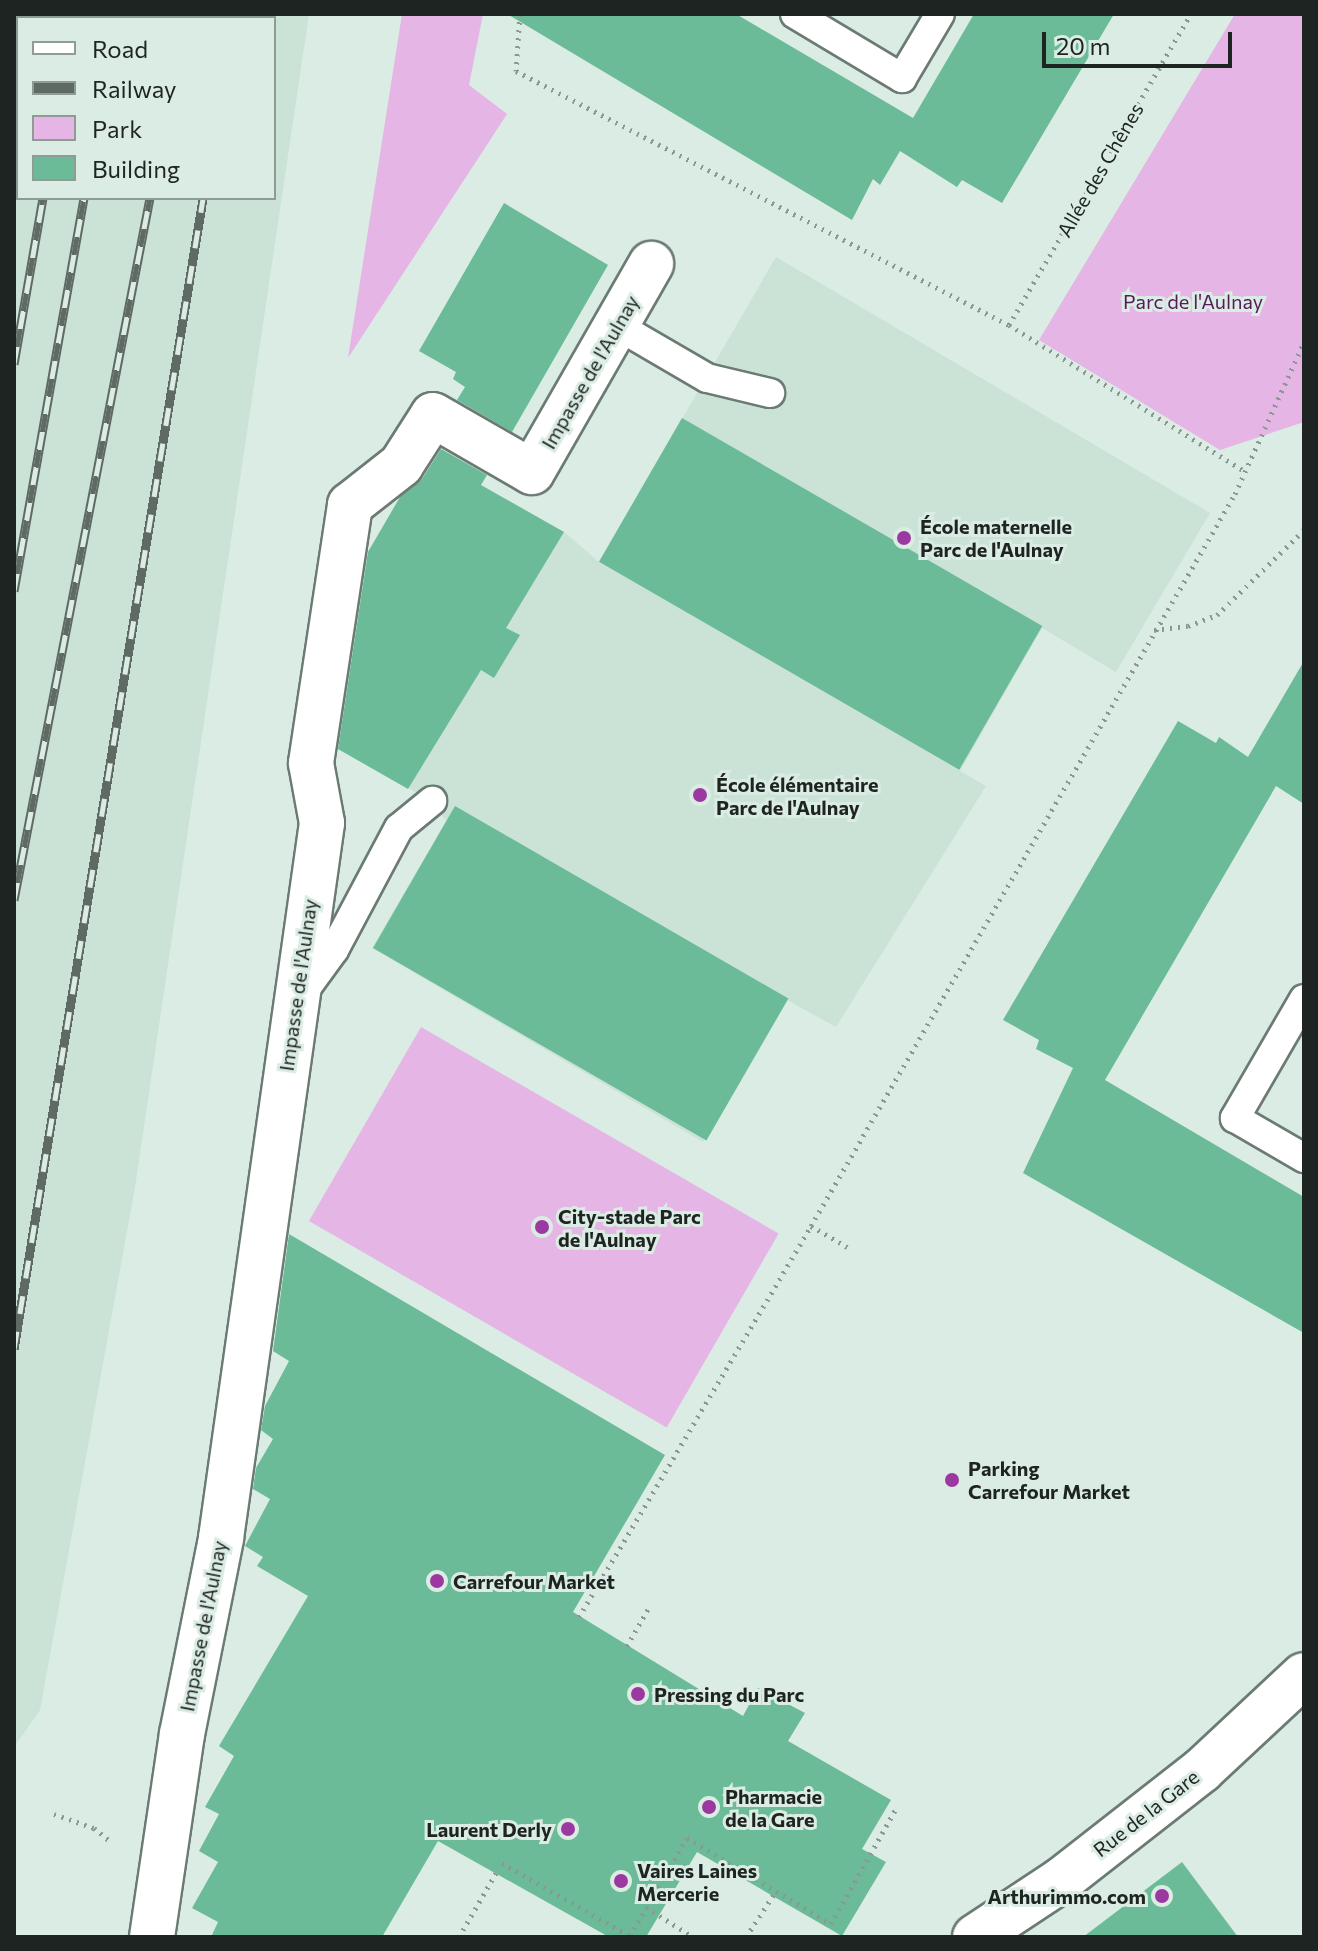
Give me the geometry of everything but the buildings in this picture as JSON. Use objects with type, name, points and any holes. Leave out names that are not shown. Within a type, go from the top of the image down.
[{"type":"street","name":"Impasse de l'Aulnay","points":[[152,1937],[182,1734],[221,1538],[322,823],[311,763],[350,505],[401,465],[433,415],[532,472],[651,264]]},
{"type":"street","name":"Rue de la Gare","points":[[975,1937],[1060,1881],[1202,1770],[1304,1675]]},
{"type":"lane","points":[[795,14],[902,78],[940,14]]},
{"type":"lane","points":[[616,325],[707,378],[770,393]]},
{"type":"lane","points":[[295,1004],[334,950],[399,828],[432,801]]},
{"type":"lane","points":[[1304,999],[1235,1118],[1304,1158]]},
{"type":"path","points":[[520,14],[516,71],[1009,325],[1246,472]]},
{"type":"path","name":"Allée des Chênes","points":[[1009,325],[1191,14]]},
{"type":"path","points":[[579,1617],[811,1226],[1246,472],[1304,342]]},
{"type":"path","points":[[1154,630],[1188,626],[1217,615],[1304,530]]},
{"type":"path","points":[[811,1226],[847,1247]]},
{"type":"path","points":[[627,1646],[648,1609]]},
{"type":"path","points":[[502,1863],[630,1936],[687,1838],[831,1924],[897,1807]]},
{"type":"path","points":[[54,1814],[94,1828],[107,1839]]},
{"type":"path","points":[[459,1937],[496,1873]]},
{"type":"path","points":[[746,1937],[776,1891]]},
{"type":"path","points":[[646,1907],[693,1937]]},
{"type":"shaded area","points":[[14,14],[309,14],[135,1187],[40,1710],[14,1747]]},
{"type":"shaded area","name":"École élémentaire Parc de l'Aulnay","points":[[776,257],[1210,513],[1116,672],[1042,628],[960,771],[986,786],[836,1027],[787,1000],[703,1142],[372,948],[446,821],[432,801],[329,744],[345,591],[426,454],[564,532],[599,562]]},
{"type":"green space","points":[[402,14],[483,14],[469,85],[507,114],[348,358]]},
{"type":"green space","name":"Parc de l'Aulnay","points":[[1235,14],[1304,14],[1304,422],[1220,450],[1039,340]]},
{"type":"green space","name":"City-stade Parc de l'Aulnay","points":[[421,1027],[779,1234],[667,1427],[309,1221]]},
{"type":"railway","points":[[14,100],[16,88]]},
{"type":"railway","points":[[14,364],[43,200]]},
{"type":"railway","points":[[14,591],[84,200]]},
{"type":"railway","points":[[14,900],[150,200]]},
{"type":"railway","points":[[14,1349],[203,200]]},
{"type":"place","name":"École maternelle Parc de l'Aulnay","points":[[904,538]]},
{"type":"place","name":"École élémentaire Parc de l'Aulnay","points":[[700,795]]},
{"type":"place","name":"City-stade Parc de l'Aulnay","points":[[542,1227]]},
{"type":"place","name":"Parking Carrefour Market","points":[[952,1480]]},
{"type":"place","name":"Carrefour Market","points":[[437,1581]]},
{"type":"place","name":"Pressing du Parc","points":[[638,1694]]},
{"type":"place","name":"Pharmacie de la Gare","points":[[709,1807]]},
{"type":"place","name":"Laurent Derly","points":[[568,1829]]},
{"type":"place","name":"Vaires Laines Mercerie","points":[[621,1881]]},
{"type":"place","name":"Arthurimmo.com","points":[[1162,1896]]}]
